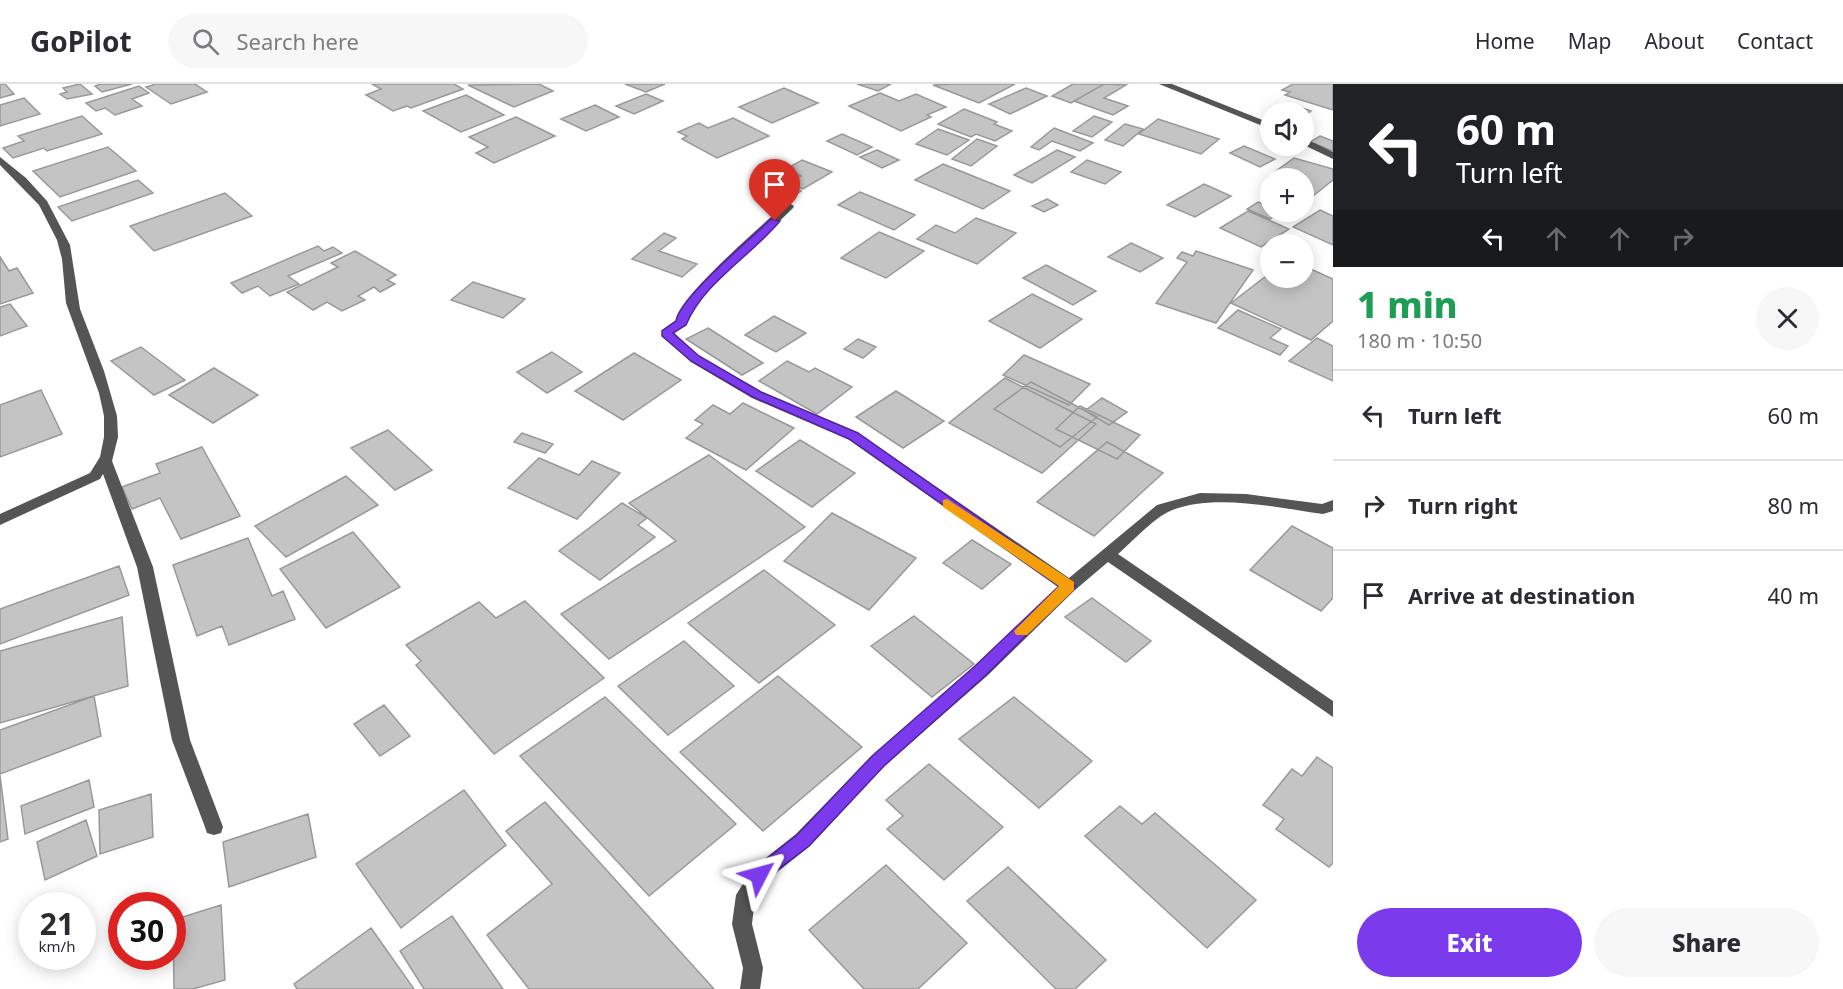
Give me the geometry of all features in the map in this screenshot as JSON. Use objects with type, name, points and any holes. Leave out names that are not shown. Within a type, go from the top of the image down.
[{"type":"street","points":[[1164,84],[1260,122]]},
{"type":"street","points":[[1314,146],[1333,156]]},
{"type":"street","points":[[0,160],[38,194],[54,219],[68,257],[73,307],[103,381],[110,424],[106,463],[146,567],[181,740],[214,827]]},
{"type":"street","points":[[789,206],[696,296],[682,314],[682,322],[666,333],[695,359],[757,394],[853,436],[1069,586]]},
{"type":"street","points":[[0,520],[95,476],[106,463]]},
{"type":"street","points":[[750,989],[753,968],[742,924],[746,895],[759,875],[803,840],[878,761],[981,671],[1069,586],[1162,509],[1200,498],[1246,499],[1323,509],[1333,506]]},
{"type":"street","points":[[1109,555],[1333,710]]},
{"type":"building","points":[[0,84],[5,84],[14,94],[0,98]]},
{"type":"building","points":[[80,84],[92,94],[67,99],[60,94],[67,92],[63,88]]},
{"type":"building","points":[[132,84],[102,92],[95,86]]},
{"type":"building","points":[[156,84],[195,84],[207,92],[171,104],[146,87]]},
{"type":"building","points":[[372,84],[454,84],[463,89],[411,108],[407,106],[393,111],[366,95],[381,89]]},
{"type":"building","points":[[539,84],[553,91],[514,107],[468,85]]},
{"type":"building","points":[[625,84],[665,84],[646,92]]},
{"type":"building","points":[[857,84],[891,84],[878,91]]},
{"type":"building","points":[[1015,84],[979,103],[933,85]]},
{"type":"building","points":[[1073,84],[1104,84],[1071,103],[1052,96]]},
{"type":"building","points":[[1104,84],[1126,85],[1104,98],[1128,106],[1113,115],[1074,101]]},
{"type":"building","points":[[1293,84],[1333,84],[1333,110],[1314,104],[1314,102],[1285,95],[1290,92],[1282,90]]},
{"type":"building","points":[[139,86],[149,93],[132,99],[142,106],[115,115],[105,108],[96,111],[86,103]]},
{"type":"building","points":[[784,88],[818,103],[772,123],[739,107]]},
{"type":"building","points":[[1026,88],[1047,96],[1010,114],[989,104]]},
{"type":"building","points":[[880,93],[899,101],[916,94],[946,107],[927,115],[931,117],[901,131],[849,106]]},
{"type":"building","points":[[646,94],[663,101],[634,114],[616,106]]},
{"type":"building","points":[[466,95],[504,115],[461,132],[423,111]]},
{"type":"building","points":[[24,98],[40,114],[0,126],[0,105]]},
{"type":"building","points":[[595,105],[619,117],[586,131],[561,119]]},
{"type":"building","points":[[964,109],[997,122],[994,124],[1012,131],[995,141],[976,134],[971,137],[938,124]]},
{"type":"building","points":[[82,116],[102,134],[47,151],[44,148],[13,158],[3,148],[24,141],[18,136]]},
{"type":"building","points":[[1094,116],[1112,122],[1092,137],[1073,131]]},
{"type":"building","points":[[516,117],[555,136],[494,163],[476,153],[488,147],[469,137]]},
{"type":"building","points":[[733,118],[769,136],[717,158],[682,139],[687,136],[678,132],[699,123],[708,128]]},
{"type":"building","points":[[1158,119],[1219,139],[1201,154],[1139,134]]},
{"type":"building","points":[[1125,124],[1143,129],[1123,146],[1105,140]]},
{"type":"building","points":[[1054,128],[1093,143],[1080,151],[1052,141],[1039,150],[1031,147]]},
{"type":"building","points":[[938,129],[969,140],[947,155],[916,144]]},
{"type":"building","points":[[842,134],[872,147],[857,155],[827,141]]},
{"type":"building","points":[[1320,136],[1333,141],[1333,151],[1314,144],[1314,140]]},
{"type":"building","points":[[977,139],[997,146],[971,166],[952,159]]},
{"type":"building","points":[[1244,146],[1260,153],[1260,156],[1275,159],[1260,167],[1230,153]]},
{"type":"building","points":[[108,147],[136,171],[60,197],[33,171]]},
{"type":"building","points":[[877,150],[899,160],[882,168],[860,157]]},
{"type":"building","points":[[1057,150],[1075,157],[1032,183],[1014,175]]},
{"type":"building","points":[[1294,158],[1333,169],[1333,180],[1314,195],[1314,168],[1280,168]]},
{"type":"building","points":[[802,160],[832,172],[803,189],[788,183],[801,176],[786,169]]},
{"type":"building","points":[[1087,160],[1121,172],[1105,184],[1071,172]]},
{"type":"building","points":[[943,164],[1010,191],[983,209],[915,180]]},
{"type":"building","points":[[138,180],[153,193],[72,221],[58,207]]},
{"type":"building","points":[[1204,184],[1231,196],[1195,217],[1167,205]]},
{"type":"building","points":[[789,186],[801,191],[789,199],[777,194]]},
{"type":"building","points":[[860,192],[915,215],[894,230],[838,205]]},
{"type":"building","points":[[225,193],[252,216],[154,251],[130,226]]},
{"type":"building","points":[[1047,199],[1058,205],[1044,212],[1032,206]]},
{"type":"building","points":[[1258,202],[1260,203],[1260,215],[1247,209]]},
{"type":"building","points":[[1320,210],[1333,216],[1333,245],[1314,236],[1314,234],[1293,227],[1301,222],[1314,222],[1314,214]]},
{"type":"building","points":[[1248,211],[1260,216],[1260,222],[1273,222],[1289,229],[1281,234],[1260,234],[1260,247],[1220,228]]},
{"type":"building","points":[[976,218],[1016,233],[977,264],[917,239],[936,225],[955,233]]},
{"type":"building","points":[[879,232],[924,251],[886,278],[841,258]]},
{"type":"building","points":[[664,233],[676,238],[659,251],[697,264],[682,277],[632,259]]},
{"type":"building","points":[[1131,243],[1163,258],[1140,272],[1108,257]]},
{"type":"building","points":[[318,246],[324,251],[333,247],[342,253],[288,276],[299,284],[270,296],[258,286],[242,293],[231,283]]},
{"type":"building","points":[[355,251],[396,275],[387,280],[395,284],[380,292],[374,287],[358,296],[365,300],[342,311],[327,302],[313,310],[287,292],[338,267],[331,263]]},
{"type":"building","points":[[1196,251],[1253,270],[1216,323],[1156,303],[1187,262],[1177,258],[1182,252],[1193,256]]},
{"type":"building","points":[[0,257],[9,271],[17,268],[33,293],[0,304]]},
{"type":"building","points":[[1046,265],[1096,291],[1073,305],[1023,278]]},
{"type":"building","points":[[1314,270],[1333,279],[1333,321],[1311,340],[1231,303],[1260,281],[1260,288],[1314,288]]},
{"type":"building","points":[[473,282],[525,299],[503,318],[451,300]]},
{"type":"building","points":[[1032,294],[1082,319],[1040,348],[989,321]]},
{"type":"building","points":[[10,304],[27,326],[0,336],[0,307]]},
{"type":"building","points":[[1238,310],[1281,329],[1270,338],[1288,346],[1280,355],[1218,328]]},
{"type":"building","points":[[774,316],[806,333],[776,352],[745,335]]},
{"type":"building","points":[[708,328],[763,363],[742,375],[686,339]]},
{"type":"building","points":[[1317,338],[1333,346],[1333,381],[1289,361]]},
{"type":"building","points":[[858,339],[876,347],[863,358],[844,349]]},
{"type":"building","points":[[141,347],[185,380],[154,395],[111,361]]},
{"type":"building","points":[[552,352],[582,372],[547,393],[517,372]]},
{"type":"building","points":[[634,353],[681,380],[623,420],[575,391]]},
{"type":"building","points":[[1024,355],[1090,384],[1069,405],[1003,375]]},
{"type":"building","points":[[787,361],[809,372],[815,368],[852,387],[817,414],[759,381]]},
{"type":"building","points":[[214,368],[258,395],[213,423],[169,395]]},
{"type":"building","points":[[1005,378],[1096,424],[1042,473],[949,423]]},
{"type":"building","points":[[1031,382],[1097,417],[1060,447],[994,409]]},
{"type":"building","points":[[41,390],[62,434],[0,457],[0,405]]},
{"type":"building","points":[[896,391],[944,421],[903,448],[856,417]]},
{"type":"building","points":[[1102,398],[1127,412],[1109,425],[1085,411]]},
{"type":"building","points":[[743,403],[794,428],[746,470],[686,438],[703,424],[695,420],[713,405],[730,414]]},
{"type":"building","points":[[1080,406],[1140,435],[1117,459],[1056,429]]},
{"type":"building","points":[[388,430],[432,470],[395,490],[351,448]]},
{"type":"building","points":[[522,433],[553,444],[545,453],[514,442]]},
{"type":"building","points":[[800,440],[855,473],[812,507],[756,471]]},
{"type":"building","points":[[1107,442],[1163,473],[1094,536],[1037,502]]},
{"type":"building","points":[[202,447],[240,516],[181,539],[160,498],[132,509],[122,487],[160,473],[156,464]]},
{"type":"building","points":[[709,455],[805,527],[609,659],[561,614],[676,541],[629,503]]},
{"type":"building","points":[[539,458],[579,475],[592,461],[620,473],[577,519],[508,488]]},
{"type":"building","points":[[346,476],[378,505],[286,557],[255,526]]},
{"type":"building","points":[[622,503],[647,518],[638,525],[655,537],[600,580],[559,551]]},
{"type":"building","points":[[832,513],[916,558],[869,610],[784,561]]},
{"type":"building","points":[[1292,526],[1333,548],[1333,598],[1321,611],[1250,570]]},
{"type":"building","points":[[353,532],[400,587],[326,628],[280,569]]},
{"type":"building","points":[[248,538],[272,596],[283,591],[295,619],[229,645],[222,626],[197,636],[173,565]]},
{"type":"building","points":[[972,540],[1011,564],[982,589],[943,563]]},
{"type":"building","points":[[119,566],[129,595],[0,644],[0,609]]},
{"type":"building","points":[[764,570],[835,625],[759,683],[688,623]]},
{"type":"building","points":[[1092,598],[1151,641],[1126,662],[1065,617]]},
{"type":"building","points":[[525,601],[604,678],[494,754],[416,665],[421,661],[406,645],[479,602],[496,618]]},
{"type":"building","points":[[914,616],[974,664],[932,697],[871,646]]},
{"type":"building","points":[[122,617],[128,686],[0,723],[0,651]]},
{"type":"building","points":[[684,641],[734,686],[668,735],[618,686]]},
{"type":"building","points":[[778,676],[862,747],[763,831],[680,752]]},
{"type":"building","points":[[94,696],[101,736],[0,774],[0,730]]},
{"type":"building","points":[[605,697],[736,824],[649,896],[520,756]]},
{"type":"building","points":[[1014,697],[1092,761],[1039,808],[959,739]]},
{"type":"building","points":[[384,705],[410,736],[380,756],[354,724]]},
{"type":"building","points":[[1317,757],[1333,768],[1333,863],[1329,867],[1276,829],[1284,819],[1263,805],[1292,769],[1302,776]]},
{"type":"building","points":[[929,764],[1003,827],[944,880],[887,829],[903,816],[886,800]]},
{"type":"building","points":[[0,775],[8,839],[0,842]]},
{"type":"building","points":[[89,780],[94,807],[25,834],[21,806]]},
{"type":"building","points":[[464,790],[506,845],[401,928],[356,864]]},
{"type":"building","points":[[151,794],[153,837],[100,854],[99,810]]},
{"type":"building","points":[[545,802],[714,989],[529,989],[487,935],[552,884],[506,831]]},
{"type":"building","points":[[1120,806],[1142,824],[1155,813],[1256,900],[1207,948],[1085,836]]},
{"type":"building","points":[[308,814],[316,857],[229,887],[223,842]]},
{"type":"building","points":[[86,820],[97,856],[45,880],[37,842]]},
{"type":"building","points":[[886,865],[967,943],[918,989],[864,989],[809,930]]},
{"type":"building","points":[[1008,867],[1106,960],[1075,989],[1056,989],[967,901]]},
{"type":"building","points":[[221,905],[225,980],[193,989],[174,989],[174,970],[186,970],[186,916]]},
{"type":"building","points":[[452,916],[503,989],[424,989],[400,951]]},
{"type":"building","points":[[371,928],[414,989],[297,989],[294,984]]},
{"type":"slow traffic","points":[[947,504],[1069,586],[1022,631]]},
{"type":"route","points":[[759,875],[803,840],[878,761],[981,671],[1069,586],[853,436],[757,394],[695,359],[666,333],[682,322],[682,314],[696,296],[775,221]]}]
